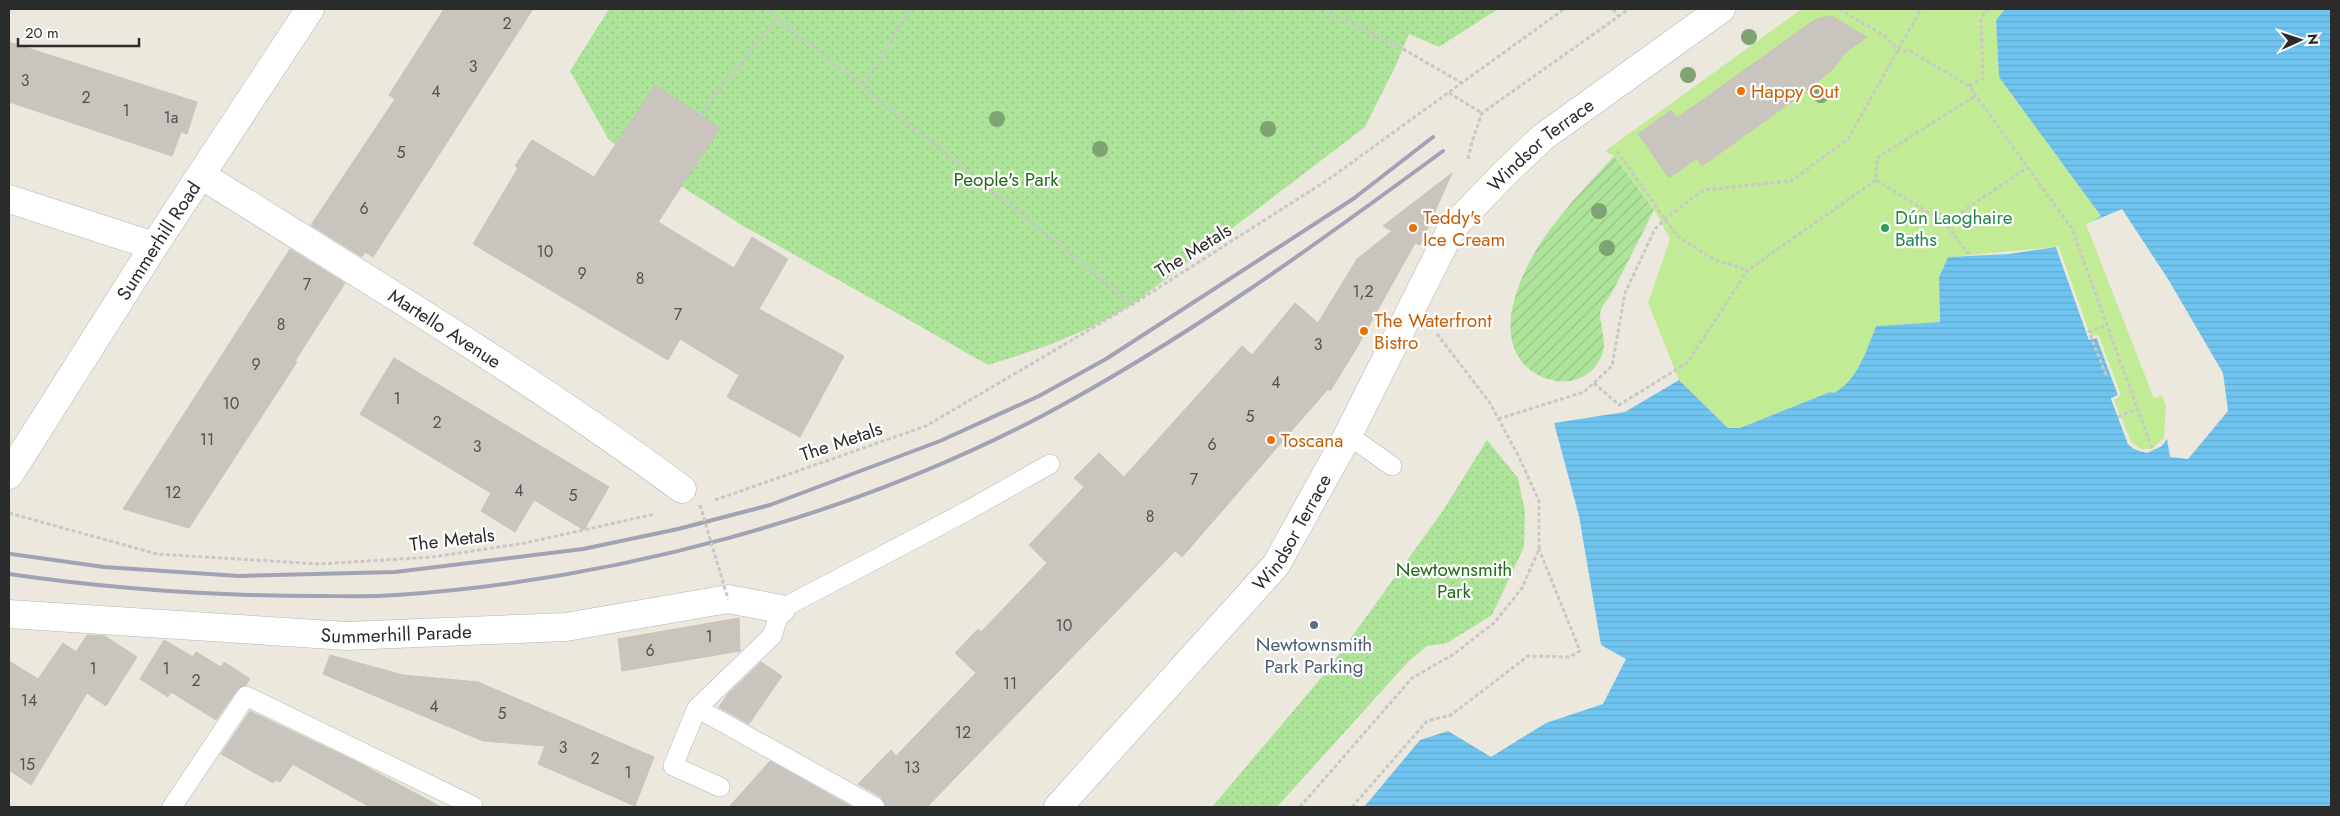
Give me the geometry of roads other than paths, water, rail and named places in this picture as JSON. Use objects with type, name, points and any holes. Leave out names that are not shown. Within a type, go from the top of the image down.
[{"type":"main road","name":"Summerhill Road","points":[[9,475],[154,246],[310,9]]},
{"type":"main road","name":"Windsor Terrace","points":[[1058,807],[1276,565],[1348,435],[1452,228],[1504,173],[1543,137],[1721,9]]},
{"type":"main road","name":"Martello Avenue","points":[[201,175],[428,316],[624,446],[691,500]]},
{"type":"main road","points":[[9,199],[154,246]]},
{"type":"main road","name":"Summerhill Parade","points":[[9,614],[347,636],[566,627],[728,599],[781,609]]},
{"type":"lane","points":[[1348,435],[1392,466]]},
{"type":"lane","points":[[720,787],[673,766],[697,708],[772,636],[781,609],[968,511],[1050,464]]},
{"type":"lane","points":[[172,807],[246,696],[473,806]]},
{"type":"lane","points":[[697,708],[876,807]]},
{"type":"water","points":[[2005,9],[2331,9],[2331,807],[1364,807],[1420,740],[1448,731],[1491,757],[1546,723],[1603,704],[1626,659],[1601,645],[1579,516],[1554,423],[1625,412],[1679,380],[1728,428],[1740,428],[1830,392],[1834,393],[1842,387],[1861,363],[1876,326],[1940,322],[1939,277],[1948,257],[2009,254],[2056,247],[2089,340],[2096,337],[2118,395],[2111,399],[2128,444],[2144,452],[2153,449],[2167,438],[2168,405],[2088,224],[2101,216],[1999,77],[1996,20]]},
{"type":"railway","points":[[11,554],[104,567],[239,576],[395,572],[583,549],[678,529],[770,505],[940,441],[1039,396],[1106,359],[1353,199],[1433,137]]},
{"type":"railway","points":[[9,574],[125,588],[202,593],[279,596],[386,596],[478,587],[562,575],[645,559],[728,538],[810,514],[890,485],[967,452],[1042,416],[1094,387],[1247,291],[1443,151]]},
{"type":"place","name":"Happy Out","points":[[1741,91]]},
{"type":"place","name":"Teddy's Ice Cream","points":[[1413,228]]},
{"type":"place","name":"Dún Laoghaire Baths","points":[[1885,228]]},
{"type":"place","name":"The Waterfront Bistro","points":[[1364,331]]},
{"type":"place","name":"Toscana","points":[[1271,440]]},
{"type":"place","name":"Newtownsmith Park Parking","points":[[1314,625]]},
{"type":"park label","name":"People's Park","points":[[1006,179]]},
{"type":"park label","name":"Newtownsmith Park","points":[[1454,580]]}]
